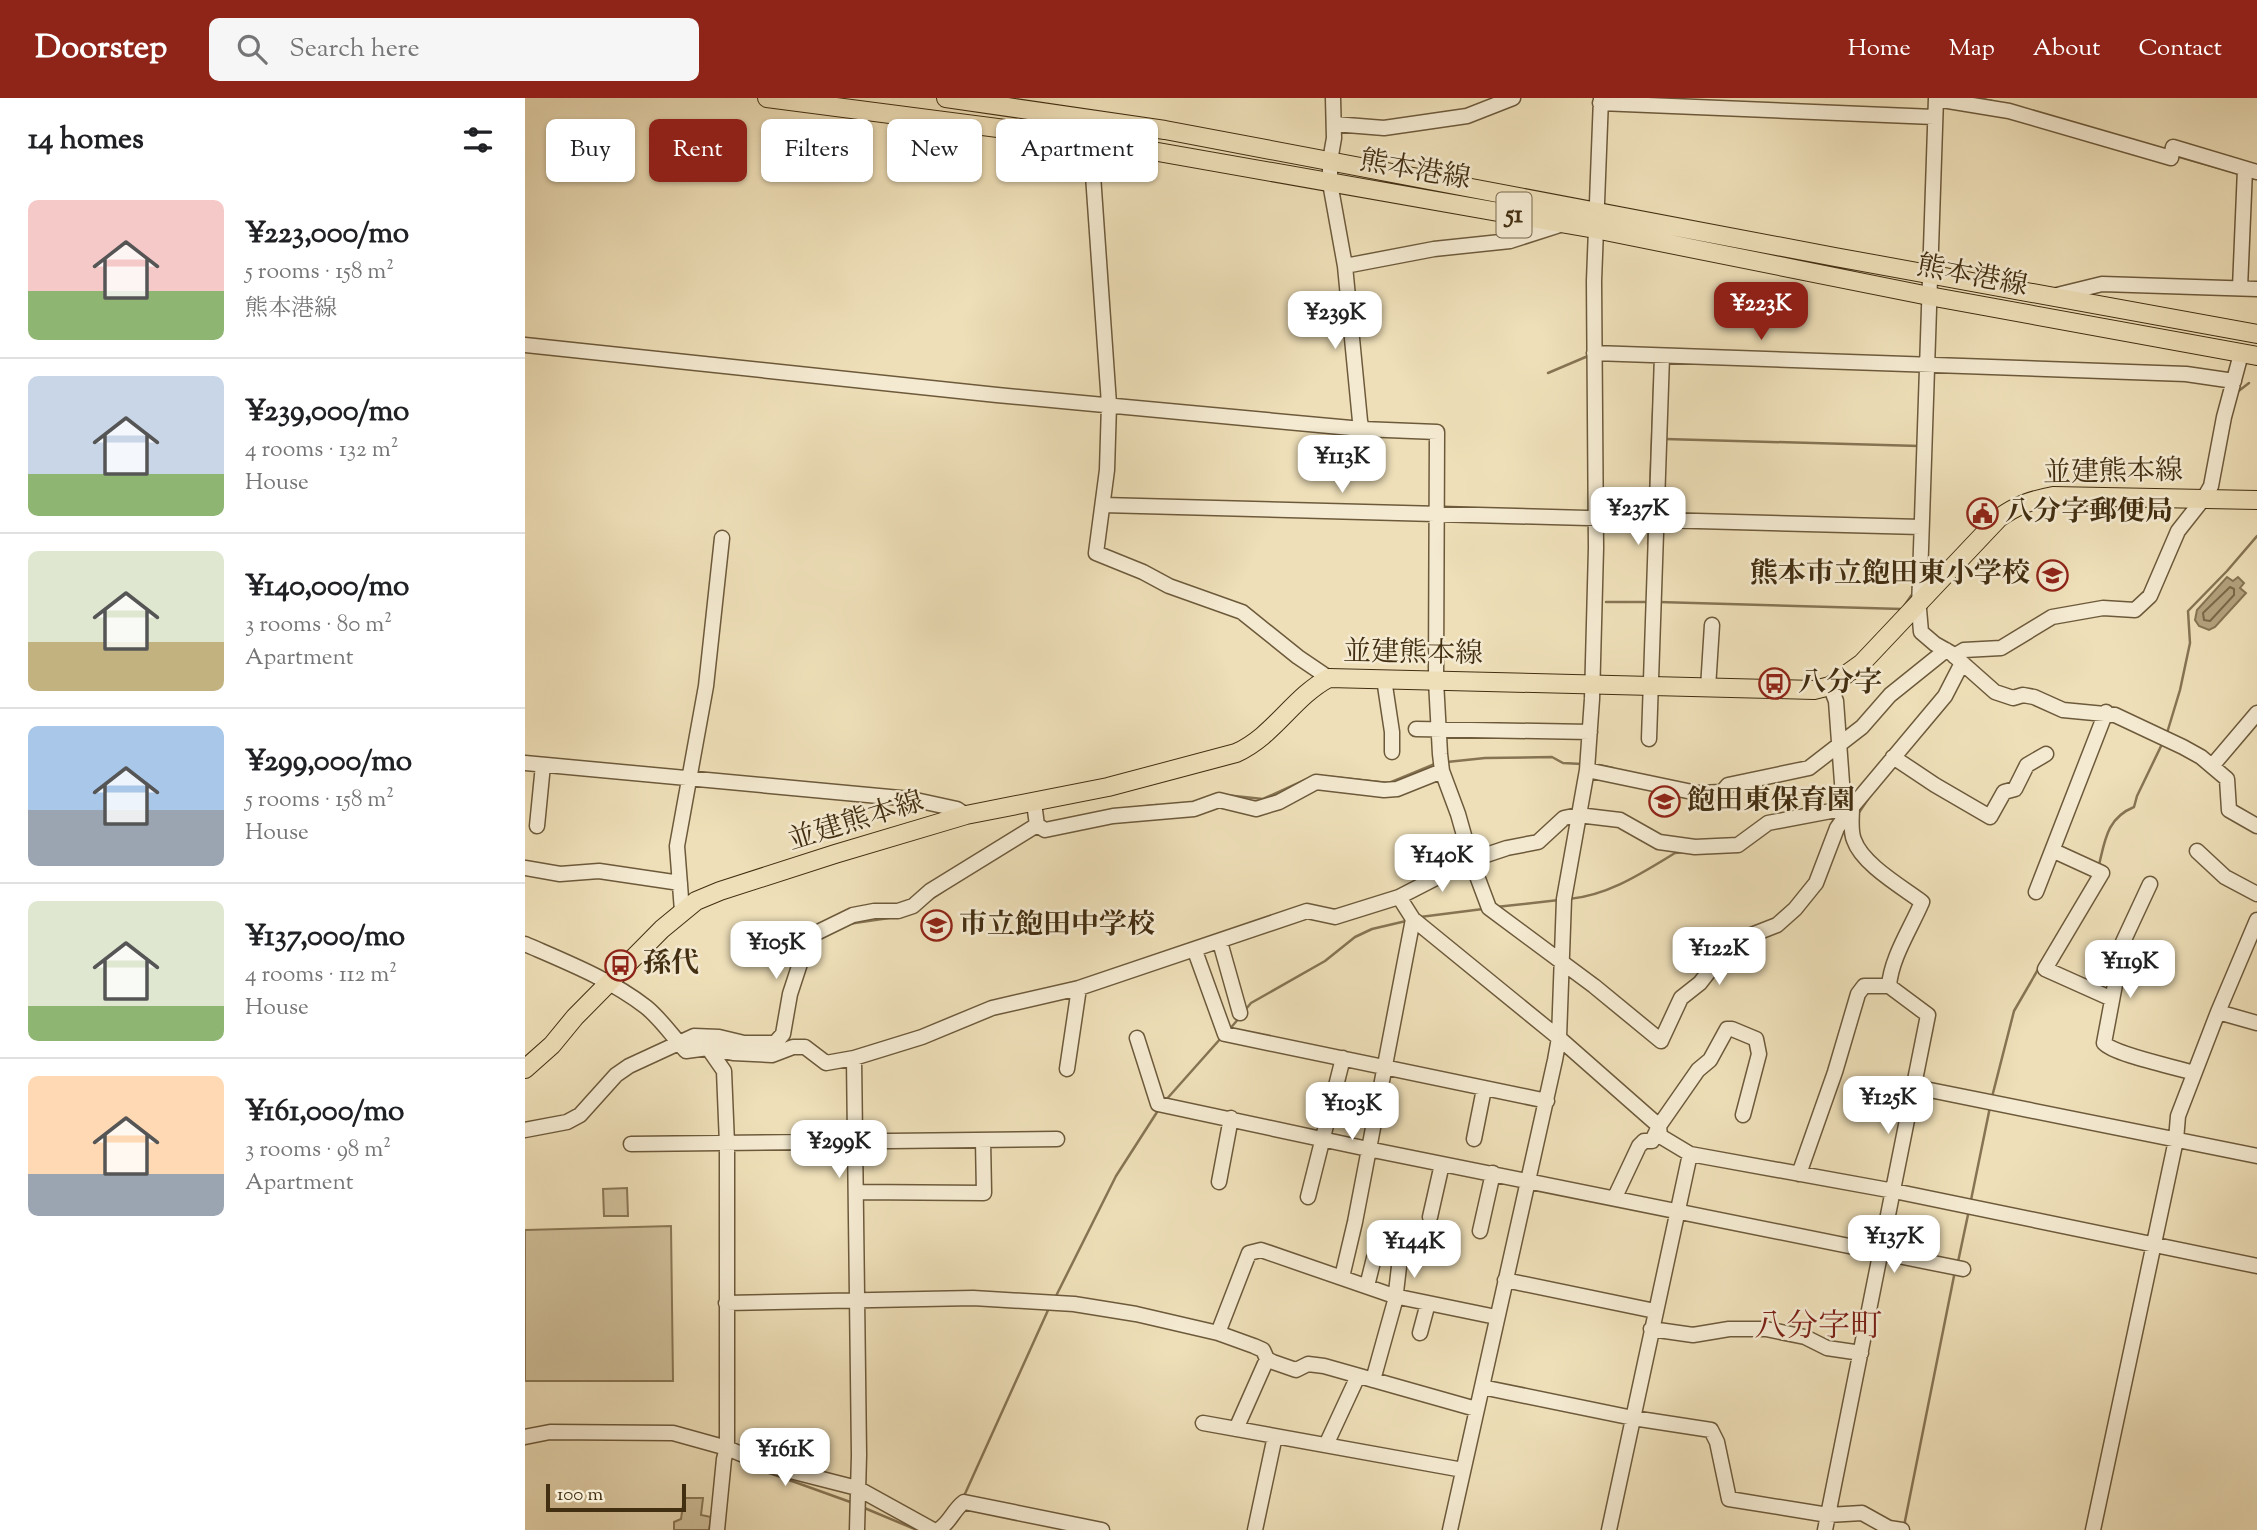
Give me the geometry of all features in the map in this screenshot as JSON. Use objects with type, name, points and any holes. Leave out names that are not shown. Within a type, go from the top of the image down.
[{"type":"main road","name":"熊本港線","points":[[767,98],[996,128]]},
{"type":"main road","name":"熊本港線","points":[[946,98],[1089,118],[1330,161],[1929,296],[2249,355]]},
{"type":"main road","name":"熊本港線","points":[[1158,152],[1564,223],[1595,220],[1929,274],[2257,334]]},
{"type":"main road","name":"並建熊本線","points":[[525,1069],[552,1045],[608,983],[682,911],[696,901],[895,835],[966,815],[1126,782],[1236,753],[1251,746],[1269,732],[1310,689],[1329,678],[1806,690],[1831,686],[1862,663],[1999,518],[2032,500],[2053,496],[2257,499]]},
{"type":"street","points":[[1333,98],[1334,138],[1330,183],[1345,266],[1362,429]]},
{"type":"street","points":[[1334,124],[1384,128],[1467,116],[1513,98]]},
{"type":"street","points":[[2240,288],[2251,171],[2173,147],[2171,158],[2009,111],[1936,99],[1919,600],[1919,622],[1923,635],[1954,656],[1995,692],[2013,698],[2035,696],[2063,710],[2106,712],[2183,747],[2227,779],[2229,810],[2257,826]]},
{"type":"street","points":[[1450,1530],[1559,1038],[1565,885],[1587,770],[1590,732],[1595,519],[1595,220],[1600,100],[1934,117]]},
{"type":"street","points":[[1093,182],[1109,404],[1107,470],[1097,553],[1169,586],[1242,612],[1329,678]]},
{"type":"street","points":[[1345,266],[1434,249],[1510,241],[1564,223]]},
{"type":"street","points":[[2051,297],[2102,284],[2257,289]]},
{"type":"street","points":[[525,345],[997,395],[1362,429],[1437,432],[1436,681],[1442,771],[1471,860],[1489,908],[1661,1041],[1681,998],[1700,983],[1731,943],[1777,925],[1795,909],[1816,883],[1837,828],[1848,809],[1945,696],[1954,656]]},
{"type":"street","points":[[1594,353],[2186,374],[2234,381]]},
{"type":"street","points":[[1587,770],[1697,793],[1722,792],[1728,785],[1809,768],[1862,727],[1890,695],[1964,650],[2001,648],[2052,617],[2103,608],[2135,610],[2150,596],[2178,531],[2211,486],[2224,416],[2234,381],[2249,355]]},
{"type":"street","points":[[1649,739],[1662,356]]},
{"type":"street","points":[[1103,505],[1921,527]]},
{"type":"street","points":[[682,911],[677,846],[706,686],[722,538]]},
{"type":"street","points":[[1708,688],[1712,625]]},
{"type":"street","points":[[1384,679],[1392,732],[1392,752]]},
{"type":"street","points":[[1831,686],[1836,701],[1839,746],[1853,840],[1877,869],[1922,902],[1895,962],[1889,986]]},
{"type":"street","points":[[2036,892],[2106,712]]},
{"type":"street","points":[[2212,766],[2257,713]]},
{"type":"street","points":[[1416,729],[1590,732]]},
{"type":"street","points":[[1893,757],[1990,817],[2004,792],[2015,789],[2027,765],[2046,754]]},
{"type":"street","points":[[525,763],[911,799],[957,809],[966,815]]},
{"type":"street","points":[[537,826],[543,765]]},
{"type":"street","points":[[1037,825],[1045,830],[1113,816],[1194,809],[1219,800],[1256,809],[1279,803],[1316,782],[1384,790],[1397,789],[1442,771]]},
{"type":"street","points":[[1034,803],[1037,825]]},
{"type":"street","points":[[525,944],[608,983],[647,1008],[686,1051],[708,1048],[733,1053],[772,1055],[793,1047],[805,1047],[826,1063],[854,1058],[922,1037],[992,1008],[1079,988],[1307,911],[1335,917],[1399,897],[1471,860],[1507,848],[1538,842],[1564,818],[1578,815],[1620,820],[1659,842],[1695,847],[1738,845],[1768,823],[1848,809]]},
{"type":"street","points":[[525,1130],[567,1122],[580,1115],[616,1075],[694,1036],[744,1043],[775,1043],[783,1034],[790,994],[808,939],[814,934],[853,915],[874,911],[898,911],[913,906],[930,891],[1037,825]]},
{"type":"street","points":[[2054,851],[2102,873],[2045,969],[2112,999]]},
{"type":"street","points":[[2197,851],[2225,877],[2257,894]]},
{"type":"street","points":[[525,868],[560,874],[599,871],[680,883]]},
{"type":"street","points":[[2150,884],[2123,942],[2104,1044],[2194,1073]]},
{"type":"street","points":[[1399,897],[1413,919],[1559,1038],[1659,1126],[1660,1136],[1690,1154],[1894,1191],[2257,1266]]},
{"type":"street","points":[[1342,1277],[1413,919]]},
{"type":"street","points":[[2093,1530],[2176,1140],[2178,1116],[2257,920]]},
{"type":"street","points":[[1220,942],[1240,1013]]},
{"type":"street","points":[[1195,951],[1225,1034],[1547,1101]]},
{"type":"street","points":[[1799,1174],[1835,1072],[1858,995],[1864,986],[1889,986],[1928,1015],[1825,1530]]},
{"type":"street","points":[[1067,1069],[1079,988]]},
{"type":"street","points":[[2218,1012],[2257,1023]]},
{"type":"street","points":[[1615,1197],[1639,1146],[1644,1141],[1652,1141],[1659,1126],[1698,1070],[1710,1060],[1727,1029],[1756,1039],[1759,1054],[1743,1115]]},
{"type":"street","points":[[1137,1038],[1158,1104],[1963,1269]]},
{"type":"street","points":[[708,1048],[724,1071],[727,1143],[727,1448],[717,1530]]},
{"type":"street","points":[[854,1058],[859,1302],[857,1530]]},
{"type":"street","points":[[1308,1197],[1343,1058]]},
{"type":"street","points":[[1915,1087],[2257,1156]]},
{"type":"street","points":[[1474,1139],[1485,1089]]},
{"type":"street","points":[[1219,1182],[1231,1118]]},
{"type":"street","points":[[631,1144],[1057,1139]]},
{"type":"street","points":[[857,1192],[984,1192],[983,1140]]},
{"type":"street","points":[[1609,1530],[1690,1154]]},
{"type":"street","points":[[1430,1217],[1442,1164]]},
{"type":"street","points":[[1480,1231],[1493,1173]]},
{"type":"street","points":[[1218,1333],[1249,1253],[1261,1250],[1394,1296],[1496,1317]]},
{"type":"street","points":[[1367,1286],[1374,1258]]},
{"type":"street","points":[[1373,1380],[1395,1301],[1400,1258]]},
{"type":"street","points":[[1505,1280],[1655,1311]]},
{"type":"street","points":[[726,1303],[973,1298],[1040,1301],[1136,1314],[1218,1333],[1262,1350],[1267,1359],[1296,1370],[1308,1364],[1315,1364],[1476,1409]]},
{"type":"street","points":[[1420,1333],[1428,1303]]},
{"type":"street","points":[[1651,1329],[1693,1335],[1729,1329],[1766,1329],[1805,1337],[1827,1348],[1861,1353]]},
{"type":"street","points":[[1236,1429],[1267,1359]]},
{"type":"street","points":[[1326,1445],[1358,1376]]},
{"type":"street","points":[[1482,1387],[1633,1418],[1711,1430],[1717,1442],[1729,1499],[1828,1515],[1863,1513],[1889,1528],[1902,1530]]},
{"type":"street","points":[[1203,1423],[1463,1470]]},
{"type":"street","points":[[525,1437],[550,1433],[673,1433],[727,1448],[767,1465],[857,1488],[936,1530],[945,1526],[964,1502],[1102,1530]]},
{"type":"street","points":[[1255,1530],[1275,1436]]},
{"type":"shaded area","points":[[627,1188],[628,1216],[604,1216],[603,1189]]},
{"type":"shaded area","points":[[671,1226],[673,1381],[525,1381],[525,1230]]},
{"type":"shaded area","points":[[684,1498],[703,1498],[701,1515],[711,1517],[709,1530],[674,1530],[674,1522],[681,1519]]},
{"type":"water","points":[[2227,577],[2233,581],[2238,577],[2244,583],[2240,588],[2246,593],[2215,627],[2209,630],[2199,626],[2195,620],[2197,610]]},
{"type":"waterway","points":[[1978,98],[1992,101]]},
{"type":"waterway","points":[[2176,156],[2240,174]]},
{"type":"waterway","points":[[1548,373],[1588,356]]},
{"type":"waterway","points":[[1649,516],[1655,362]]},
{"type":"waterway","points":[[2236,393],[2249,383]]},
{"type":"waterway","points":[[1665,439],[1919,446]]},
{"type":"waterway","points":[[1648,544],[1649,526]]},
{"type":"waterway","points":[[2167,733],[2190,643],[2188,611],[2257,536]]},
{"type":"waterway","points":[[1659,602],[1902,609],[1913,593]]},
{"type":"waterway","points":[[1606,602],[1649,602]]},
{"type":"waterway","points":[[1924,732],[1944,708]]},
{"type":"waterway","points":[[2099,865],[2109,831],[2118,817],[2134,807],[2163,742]]},
{"type":"waterway","points":[[1447,762],[1485,758],[1552,757],[1563,763],[1582,764]]},
{"type":"waterway","points":[[1332,777],[1389,783],[1437,763]]},
{"type":"waterway","points":[[1599,765],[1613,768]]},
{"type":"waterway","points":[[1225,795],[1263,799],[1305,780]]},
{"type":"waterway","points":[[1858,814],[1870,796]]},
{"type":"waterway","points":[[1139,807],[1157,805]]},
{"type":"waterway","points":[[1043,824],[1057,821]]},
{"type":"waterway","points":[[1569,899],[1611,888],[1675,853],[1685,852]]},
{"type":"waterway","points":[[930,900],[945,890]]},
{"type":"waterway","points":[[1496,907],[1559,900]]},
{"type":"waterway","points":[[1420,917],[1483,909]]},
{"type":"waterway","points":[[848,924],[889,918]]},
{"type":"waterway","points":[[1246,1009],[1251,1003],[1325,961],[1355,937],[1372,929],[1406,921]]},
{"type":"waterway","points":[[1992,1097],[2014,1011],[2040,966]]},
{"type":"waterway","points":[[1228,1031],[1240,1017]]},
{"type":"waterway","points":[[1165,1101],[1221,1038]]},
{"type":"waterway","points":[[1971,1200],[1990,1107]]},
{"type":"waterway","points":[[1056,1296],[1116,1176],[1159,1109]]},
{"type":"waterway","points":[[1958,1262],[1969,1210]]},
{"type":"waterway","points":[[1904,1526],[1955,1271]]},
{"type":"waterway","points":[[964,1496],[1049,1308]]},
{"type":"waterway","points":[[764,1471],[853,1503]]},
{"type":"waterway","points":[[862,1507],[917,1530]]},
{"type":"place","name":"八分字郵便局","points":[[1982,513]]},
{"type":"place","name":"熊本市立飽田東小学校","points":[[2053,575]]},
{"type":"place","name":"八分字","points":[[1775,684]]},
{"type":"place","name":"飽田東保育園","points":[[1664,802]]},
{"type":"place","name":"市立飽田中学校","points":[[936,926]]},
{"type":"place","name":"孫代","points":[[620,965]]},
{"type":"district","name":"八分字町","points":[[1818,1328]]}]
